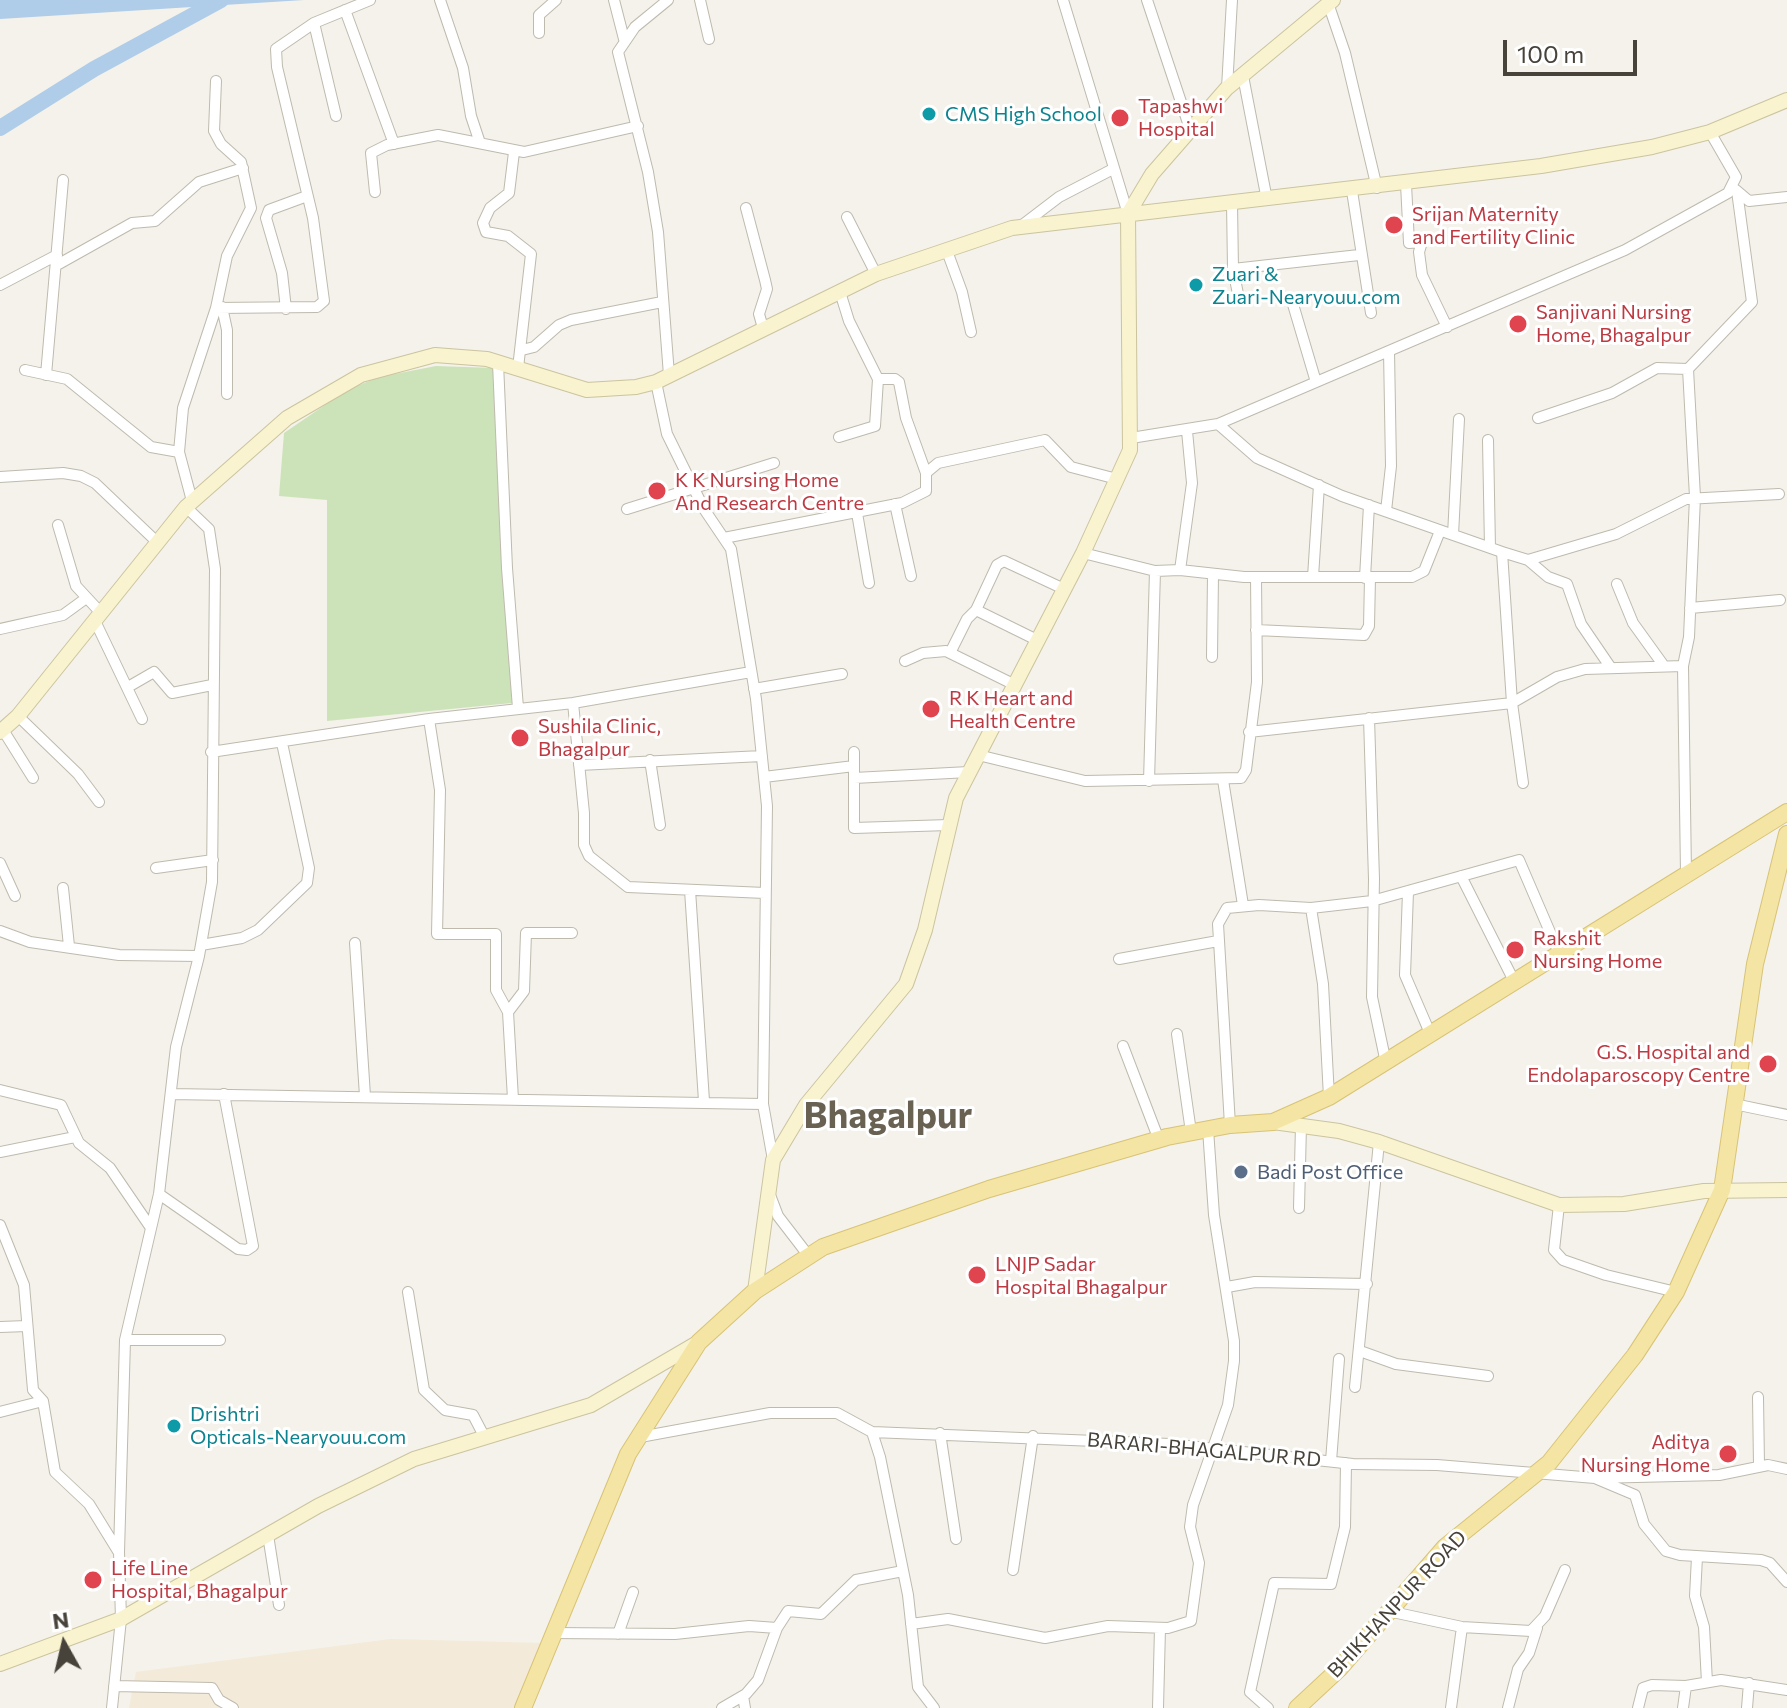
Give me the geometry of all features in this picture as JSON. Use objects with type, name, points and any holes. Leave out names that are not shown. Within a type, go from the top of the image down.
[{"type":"main road","points":[[755,1291],[773,1160],[806,1105],[906,984],[925,930],[956,798],[1083,553],[1117,479],[1131,438],[1128,214],[1152,174],[1227,88],[1331,2]]},
{"type":"main road","points":[[6,723],[98,617],[189,504],[287,418],[361,375],[435,355],[498,363],[587,390],[612,390],[662,378],[876,274],[1020,227],[1352,191],[1541,166],[1652,147],[1710,132],[1787,100]]},
{"type":"main road","points":[[1273,1122],[1329,1097],[1386,1063],[1787,812]]},
{"type":"main road","name":"BHIKHANPUR ROAD","points":[[1297,1708],[1339,1669],[1445,1547],[1537,1474],[1635,1355],[1676,1292],[1722,1190],[1755,964],[1787,834]]},
{"type":"main road","points":[[0,1664],[121,1619],[268,1535],[414,1459],[591,1405],[699,1342],[755,1291],[808,1255],[989,1189],[1159,1140],[1230,1125],[1273,1122],[1301,1125],[1379,1142],[1559,1205],[1624,1204],[1722,1190],[1787,1190]]},
{"type":"main road","points":[[523,1708],[617,1476],[699,1342]]},
{"type":"street","points":[[219,307],[286,309],[317,307],[324,301],[307,196],[275,55],[279,44],[314,23],[370,0]]},
{"type":"street","points":[[440,0],[463,68],[471,116],[480,143]]},
{"type":"street","points":[[539,33],[539,15],[556,0]]},
{"type":"street","points":[[614,0],[624,39],[619,62],[638,126],[658,232],[662,302],[662,421],[693,491],[731,549],[754,689],[764,777],[763,1104],[773,1160]]},
{"type":"street","points":[[624,39],[668,0]]},
{"type":"street","points":[[700,0],[709,39]]},
{"type":"street","points":[[1063,0],[1128,214]]},
{"type":"street","points":[[1147,0],[1190,129]]},
{"type":"street","points":[[1227,88],[1232,0]]},
{"type":"street","points":[[1331,2],[1377,188]]},
{"type":"street","points":[[345,10],[394,144]]},
{"type":"street","points":[[314,23],[336,116]]},
{"type":"street","points":[[1243,76],[1267,200]]},
{"type":"street","points":[[112,1708],[121,1619],[119,1552],[125,1340],[159,1194],[183,1009],[200,951],[213,860],[211,752],[215,569],[212,541],[204,521],[189,504],[179,452],[183,408],[219,307],[227,256],[251,208],[243,168],[214,131],[216,81]]},
{"type":"street","points":[[375,192],[371,153],[394,144],[438,135],[514,152],[638,126]]},
{"type":"street","points":[[1686,874],[1683,666],[1690,608],[1695,497],[1688,369],[1752,302],[1735,189],[1736,177],[1710,132]]},
{"type":"street","points":[[514,152],[512,186],[502,201],[486,213],[483,229],[508,236],[531,254],[518,368]]},
{"type":"street","points":[[0,285],[132,223],[155,221],[199,182],[243,168]]},
{"type":"street","points":[[1020,227],[1059,197],[1113,169]]},
{"type":"street","points":[[46,375],[63,180]]},
{"type":"street","points":[[1406,184],[1409,243],[1422,242],[1419,252],[1422,275],[1447,327]]},
{"type":"street","points":[[1735,189],[1749,201],[1787,197]]},
{"type":"street","points":[[1131,438],[1218,424],[1625,250],[1735,189]]},
{"type":"street","points":[[1352,191],[1359,255],[1371,313]]},
{"type":"street","points":[[286,309],[282,273],[266,218],[269,210],[307,196]]},
{"type":"street","points":[[1232,203],[1233,269],[1238,294]]},
{"type":"street","points":[[746,208],[767,289],[759,314],[763,328]]},
{"type":"street","points":[[847,217],[876,274]]},
{"type":"street","points":[[947,251],[962,292],[971,332]]},
{"type":"street","points":[[1233,269],[1359,255]]},
{"type":"street","points":[[839,437],[875,426],[878,379],[849,321],[840,292]]},
{"type":"street","points":[[1292,301],[1316,382]]},
{"type":"street","points":[[522,350],[534,347],[559,325],[571,320],[662,302]]},
{"type":"street","points":[[219,307],[227,330],[227,394]]},
{"type":"street","points":[[1386,511],[1391,466],[1389,351]]},
{"type":"street","points":[[498,363],[507,568],[518,708]]},
{"type":"street","points":[[1538,418],[1612,393],[1657,368],[1688,369]]},
{"type":"street","points":[[25,370],[76,384],[151,447],[179,452]]},
{"type":"street","points":[[724,538],[857,513],[895,504],[926,491],[926,473],[906,418],[899,382],[895,379],[878,379]]},
{"type":"street","points":[[1453,535],[1459,419]]},
{"type":"street","points":[[1218,424],[1257,458],[1369,505],[1528,560],[1548,577],[1567,584],[1581,624],[1611,668]]},
{"type":"street","points":[[1180,570],[1192,483],[1187,431]]},
{"type":"street","points":[[926,473],[938,463],[1045,440],[1071,467],[1117,479]]},
{"type":"street","points":[[1488,440],[1490,548]]},
{"type":"street","points":[[627,509],[693,491],[774,463]]},
{"type":"street","points":[[0,477],[81,476],[95,483],[157,542]]},
{"type":"street","points":[[1313,577],[1319,485]]},
{"type":"street","points":[[1528,560],[1616,534],[1672,504],[1695,497],[1779,494]]},
{"type":"street","points":[[895,504],[911,576]]},
{"type":"street","points":[[1256,630],[1364,635],[1369,626],[1369,505]]},
{"type":"street","points":[[857,513],[869,583]]},
{"type":"street","points":[[58,525],[70,572],[98,617],[142,719]]},
{"type":"street","points":[[1083,553],[1155,571],[1180,570],[1256,577],[1368,578],[1420,574],[1440,531]]},
{"type":"street","points":[[1502,552],[1512,703],[1523,783]]},
{"type":"street","points":[[950,653],[967,619],[976,610],[997,565],[1004,561],[1064,589]]},
{"type":"street","points":[[1149,781],[1149,693],[1155,571]]},
{"type":"street","points":[[1212,657],[1213,575]]},
{"type":"street","points":[[978,755],[1073,779],[1223,780],[1236,779],[1244,774],[1257,682],[1256,577]]},
{"type":"street","points":[[1617,584],[1633,623],[1664,666]]},
{"type":"street","points":[[0,629],[63,615],[85,599]]},
{"type":"street","points":[[1690,608],[1780,600]]},
{"type":"street","points":[[976,610],[1037,640]]},
{"type":"street","points":[[905,661],[934,650],[950,653],[1013,684]]},
{"type":"street","points":[[1249,732],[1512,703],[1557,677],[1611,668],[1683,666]]},
{"type":"street","points":[[128,687],[154,672],[172,693],[212,685]]},
{"type":"street","points":[[211,752],[429,719],[573,703],[751,672]]},
{"type":"street","points":[[754,689],[842,674]]},
{"type":"street","points":[[573,703],[585,852],[628,887],[765,893]]},
{"type":"street","points":[[1369,718],[1372,1007],[1386,1063]]},
{"type":"street","points":[[429,719],[440,790],[437,934],[496,934],[496,990],[508,1012],[513,1099]]},
{"type":"street","points":[[6,723],[33,778]]},
{"type":"street","points":[[6,723],[78,774],[99,802]]},
{"type":"street","points":[[0,931],[30,942],[119,955],[200,951],[258,930],[307,883],[309,868],[282,743]]},
{"type":"street","points":[[854,752],[854,828],[949,825]]},
{"type":"street","points":[[579,765],[762,756]]},
{"type":"street","points":[[650,760],[660,825]]},
{"type":"street","points":[[764,777],[854,772],[969,772]]},
{"type":"street","points":[[1223,780],[1243,905]]},
{"type":"street","points":[[156,868],[213,860]]},
{"type":"street","points":[[1230,1125],[1218,941],[1222,912],[1243,905],[1311,908],[1372,901],[1519,860],[1559,953]]},
{"type":"street","points":[[0,863],[15,896]]},
{"type":"street","points":[[1461,876],[1514,981]]},
{"type":"street","points":[[63,888],[69,946]]},
{"type":"street","points":[[690,890],[704,1101]]},
{"type":"street","points":[[1408,892],[1405,975],[1430,1033]]},
{"type":"street","points":[[1311,908],[1323,984],[1329,1097]]},
{"type":"street","points":[[508,1012],[524,991],[526,933],[572,933]]},
{"type":"street","points":[[1119,959],[1218,941]]},
{"type":"street","points":[[355,943],[365,1096]]},
{"type":"street","points":[[1177,1034],[1191,1132]]},
{"type":"street","points":[[1123,1046],[1159,1140]]},
{"type":"street","points":[[0,1090],[61,1105],[75,1137],[110,1168],[151,1228]]},
{"type":"street","points":[[171,1094],[763,1104]]},
{"type":"street","points":[[159,1194],[238,1249],[247,1250],[253,1246],[224,1094]]},
{"type":"street","points":[[1734,1104],[1787,1115]]},
{"type":"street","points":[[1299,1208],[1301,1125]]},
{"type":"street","points":[[911,1624],[948,1619],[1045,1638],[1108,1626],[1160,1628],[1184,1625],[1194,1613],[1199,1563],[1190,1521],[1211,1449],[1228,1405],[1233,1377],[1234,1341],[1214,1215],[1208,1129]]},
{"type":"street","points":[[0,1152],[75,1137]]},
{"type":"street","points":[[1355,1387],[1379,1142]]},
{"type":"street","points":[[768,1185],[778,1216],[808,1255]]},
{"type":"street","points":[[1559,1205],[1557,1256],[1606,1275],[1676,1292]]},
{"type":"street","points":[[0,1225],[24,1285],[33,1390],[43,1401],[55,1472],[89,1504],[119,1552]]},
{"type":"street","points":[[1227,1287],[1255,1282],[1367,1284]]},
{"type":"street","points":[[408,1292],[424,1390],[445,1410],[473,1415],[484,1436]]},
{"type":"street","points":[[0,1327],[27,1326]]},
{"type":"street","points":[[125,1340],[220,1340]]},
{"type":"street","points":[[1360,1351],[1396,1364],[1488,1376]]},
{"type":"street","points":[[1331,1461],[1339,1359]]},
{"type":"street","points":[[1758,1397],[1759,1465]]},
{"type":"street","points":[[0,1412],[43,1401]]},
{"type":"street","points":[[640,1437],[728,1419],[794,1412],[837,1413],[872,1432],[903,1571],[918,1687],[934,1708]]},
{"type":"street","name":"BARARI-BHAGALPUR RD","points":[[872,1432],[1033,1436],[1346,1463],[1437,1465],[1595,1478]]},
{"type":"street","points":[[940,1433],[956,1539]]},
{"type":"street","points":[[1013,1570],[1033,1436]]},
{"type":"street","points":[[1268,1708],[1250,1692],[1274,1583],[1331,1584],[1345,1527],[1346,1463]]},
{"type":"street","points":[[1595,1478],[1719,1475],[1759,1465],[1787,1469]]},
{"type":"street","points":[[1595,1478],[1635,1495],[1644,1524],[1666,1551],[1697,1557],[1761,1560],[1770,1563],[1787,1582]]},
{"type":"street","points":[[268,1535],[279,1605]]},
{"type":"street","points":[[1697,1557],[1695,1596],[1704,1627],[1707,1682]]},
{"type":"street","points":[[1508,1708],[1518,1669],[1529,1653],[1537,1628],[1565,1570]]},
{"type":"street","points":[[722,1708],[743,1696],[758,1680],[777,1628],[788,1611],[826,1611],[856,1580],[903,1571]]},
{"type":"street","points":[[618,1634],[633,1592]]},
{"type":"street","points":[[1388,1611],[1462,1627],[1523,1632],[1537,1628]]},
{"type":"street","points":[[1451,1708],[1462,1627]]},
{"type":"street","points":[[553,1633],[618,1634],[777,1628]]},
{"type":"street","points":[[1158,1708],[1160,1628]]},
{"type":"street","points":[[1747,1708],[1749,1683]]},
{"type":"street","points":[[1638,1708],[1641,1690],[1646,1686],[1749,1683],[1787,1690]]},
{"type":"street","points":[[114,1686],[212,1688],[219,1700],[233,1708]]},
{"type":"street","points":[[1683,1708],[1686,1686]]},
{"type":"street","points":[[743,1696],[745,1708]]},
{"type":"shaded area","points":[[391,1639],[543,1643],[517,1708],[129,1708],[136,1672]]},
{"type":"green space","points":[[436,366],[494,368],[512,703],[327,721],[327,500],[279,496],[284,433],[347,390],[379,377]]},
{"type":"water","points":[[0,0],[304,0],[0,19]]},
{"type":"waterway","points":[[0,128],[94,69],[221,0]]},
{"type":"place","name":"CMS High School","points":[[929,114]]},
{"type":"place","name":"Tapashwi Hospital","points":[[1120,118]]},
{"type":"place","name":"Srijan Maternity and Fertility Clinic","points":[[1394,225]]},
{"type":"place","name":"Zuari & Zuari-Nearyouu.com","points":[[1196,285]]},
{"type":"place","name":"Sanjivani Nursing Home, Bhagalpur","points":[[1518,324]]},
{"type":"place","name":"K K Nursing Home And Research Centre","points":[[657,491]]},
{"type":"place","name":"R K Heart and Health Centre","points":[[931,709]]},
{"type":"place","name":"Sushila Clinic, Bhagalpur","points":[[520,738]]},
{"type":"place","name":"Rakshit Nursing Home","points":[[1515,950]]},
{"type":"place","name":"G.S. Hospital and Endolaparoscopy Centre","points":[[1768,1064]]},
{"type":"place","name":"Badi Post Office","points":[[1241,1172]]},
{"type":"place","name":"LNJP Sadar Hospital Bhagalpur","points":[[977,1275]]},
{"type":"place","name":"Drishtri Opticals-Nearyouu.com","points":[[174,1426]]},
{"type":"place","name":"Aditya Nursing Home","points":[[1728,1454]]},
{"type":"place","name":"Life Line Hospital, Bhagalpur","points":[[93,1580]]},
{"type":"district","name":"Bhagalpur","points":[[888,1116]]}]
